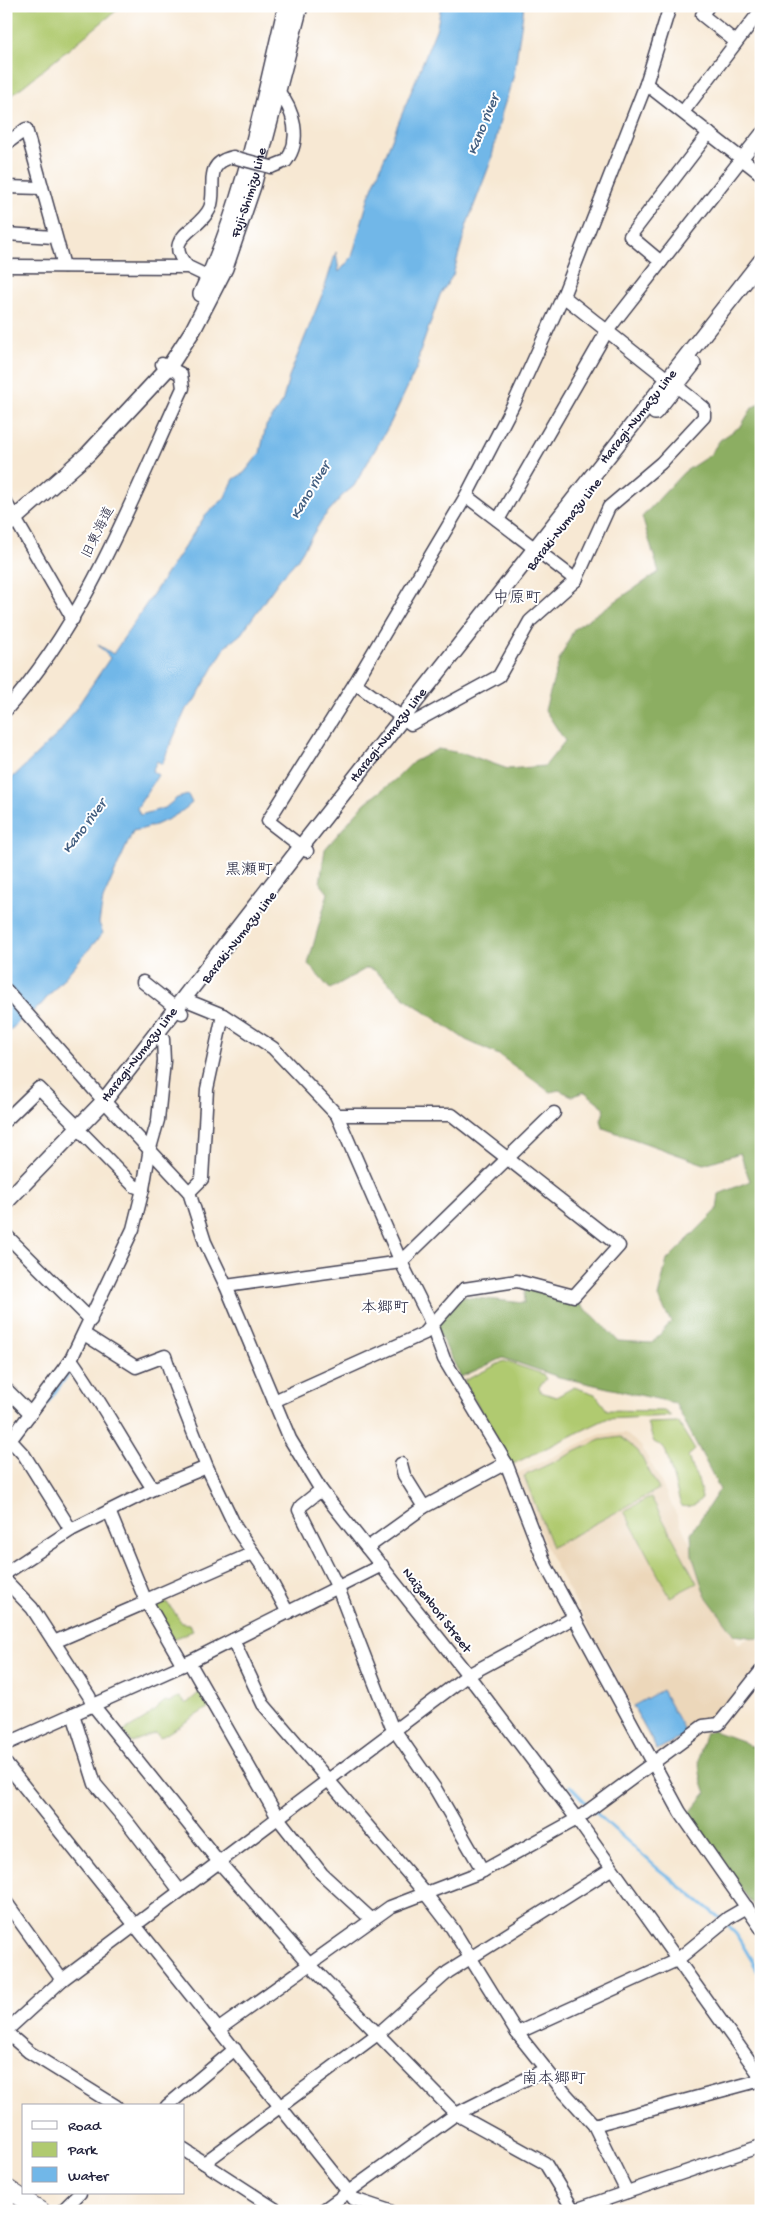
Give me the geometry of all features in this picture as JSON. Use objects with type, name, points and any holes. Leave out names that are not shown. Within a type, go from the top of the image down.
[{"type":"highway","points":[[6,2188],[41,2211]]},
{"type":"main road","name":"Fuji-Shimizu Line","points":[[166,366],[209,277],[243,183],[286,6]]},
{"type":"main road","name":"Fuji-Shimizu Line","points":[[166,366],[194,330],[225,268],[253,186],[300,6]]},
{"type":"main road","name":"Haragi-Numazu Line","points":[[672,382],[761,261]]},
{"type":"main road","name":"Baraki-Numazu Line","points":[[6,1214],[82,1132],[162,1039],[183,1008],[304,849],[672,382],[761,275]]},
{"type":"main road","points":[[10,522],[88,454],[166,366]]},
{"type":"main road","name":"Haragi-Numazu Line","points":[[106,1104],[183,1008]]},
{"type":"main road","points":[[6,1202],[82,1132]]},
{"type":"street","points":[[304,849],[268,821],[356,683],[466,496],[515,402],[563,296],[646,84],[670,6]]},
{"type":"street","points":[[708,6],[702,15],[736,42]]},
{"type":"street","points":[[683,112],[761,10]]},
{"type":"street","points":[[646,84],[761,174]]},
{"type":"street","points":[[209,277],[188,267],[181,260],[178,251],[181,239],[209,210],[212,201],[211,180],[215,167],[221,162],[233,157],[271,167],[286,161],[294,146],[294,130],[288,102],[278,91]]},
{"type":"street","points":[[6,144],[26,129],[54,237],[64,266]]},
{"type":"street","points":[[661,262],[630,236],[709,133]]},
{"type":"street","points":[[498,520],[607,331],[761,134]]},
{"type":"street","points":[[6,187],[42,188]]},
{"type":"street","points":[[6,234],[54,237]]},
{"type":"street","points":[[6,266],[188,267]]},
{"type":"street","points":[[356,683],[406,721],[499,676],[530,621],[576,580],[609,506],[662,463],[704,416],[704,408],[563,296]]},
{"type":"street","name":"旧東海道","points":[[6,710],[24,690],[73,618],[114,536],[183,388],[181,374],[166,366]]},
{"type":"street","points":[[466,496],[576,580]]},
{"type":"street","points":[[6,503],[10,522],[73,618]]},
{"type":"street","points":[[143,982],[183,1008],[223,1015],[273,1048],[337,1115],[401,1262],[432,1327],[444,1359],[506,1463],[546,1566],[680,1812],[761,1928]]},
{"type":"street","points":[[6,990],[59,1048],[106,1104],[150,1148],[189,1192],[202,1179],[207,1089],[223,1015]]},
{"type":"street","points":[[70,1530],[24,1455],[9,1443],[72,1359],[133,1229],[143,1189],[150,1148],[158,1120],[164,1061],[162,1039]]},
{"type":"street","points":[[6,1120],[39,1088],[134,1186],[143,1189]]},
{"type":"street","points":[[226,1286],[401,1262],[554,1113]]},
{"type":"street","points":[[274,1401],[425,1333],[464,1289],[518,1281],[574,1296],[619,1246],[452,1115],[337,1115]]},
{"type":"street","name":"Naizenbori Street","points":[[189,1192],[204,1242],[226,1286],[290,1439],[321,1490],[468,1675],[578,1820],[761,2078]]},
{"type":"street","points":[[6,1235],[91,1320]]},
{"type":"street","points":[[84,1334],[136,1366],[165,1356],[207,1467],[236,1528],[265,1570],[288,1613]]},
{"type":"street","points":[[72,1359],[97,1395],[113,1425],[153,1489]]},
{"type":"street","points":[[6,1389],[31,1414]]},
{"type":"street","points":[[367,1548],[424,1507],[506,1463]]},
{"type":"street","points":[[401,1464],[404,1475],[424,1507]]},
{"type":"street","points":[[6,1573],[70,1530],[153,1489],[207,1467]]},
{"type":"street","points":[[321,1490],[301,1506],[299,1510],[338,1588],[394,1729],[436,1790],[483,1871]]},
{"type":"street","points":[[109,1511],[146,1601],[186,1663],[278,1818],[322,1874],[371,1919]]},
{"type":"street","points":[[54,1642],[253,1553]]},
{"type":"street","points":[[6,1744],[186,1663],[382,1565]]},
{"type":"street","points":[[6,1581],[32,1608],[93,1705],[219,1862],[309,1964],[379,2033],[456,2114],[545,2163],[573,2211],[761,2146]]},
{"type":"street","points":[[113,2104],[29,2052],[6,2032],[62,1980],[468,1675],[575,1617]]},
{"type":"street","points":[[232,1640],[263,1704],[425,1893],[452,1928],[517,2033],[594,2125],[627,2192]]},
{"type":"street","points":[[219,2029],[390,1907],[483,1871],[578,1820],[703,1726],[719,1724],[761,1671]]},
{"type":"street","points":[[73,1714],[95,1784],[128,1823],[180,1892]]},
{"type":"street","points":[[6,1764],[136,1924],[354,2199],[390,2211]]},
{"type":"street","points":[[204,2163],[379,2033],[448,1972],[612,1869]]},
{"type":"street","points":[[6,1902],[62,1980]]},
{"type":"street","points":[[517,2033],[677,1960],[728,1918],[746,1907]]},
{"type":"street","points":[[169,2104],[235,2049]]},
{"type":"street","points":[[322,2211],[456,2114],[546,2069]]},
{"type":"street","points":[[594,2125],[761,2078]]},
{"type":"street","points":[[185,2151],[278,2211]]},
{"type":"street","points":[[62,2211],[79,2194]]},
{"type":"shaded area","points":[[625,1433],[641,1446],[658,1476],[738,1644],[755,1635],[761,1644],[761,1665],[718,1719],[663,1752],[657,1752],[551,1558],[516,1474],[601,1434]]},
{"type":"green space","points":[[6,6],[122,6],[6,100]]},
{"type":"green space","points":[[761,402],[761,1639],[735,1635],[705,1595],[692,1555],[691,1533],[720,1489],[675,1403],[559,1377],[503,1358],[461,1377],[436,1327],[458,1296],[524,1303],[526,1284],[570,1296],[595,1317],[618,1341],[652,1343],[671,1322],[658,1297],[667,1260],[717,1210],[719,1194],[750,1181],[740,1153],[704,1164],[603,1128],[601,1120],[605,1108],[585,1092],[572,1096],[559,1090],[550,1092],[499,1055],[466,1040],[409,1001],[374,970],[367,968],[330,989],[308,964],[328,893],[320,883],[325,849],[365,803],[396,779],[413,762],[438,749],[466,754],[508,769],[545,766],[565,741],[545,710],[559,661],[574,629],[659,572],[642,517],[684,472],[710,455],[720,440],[741,426],[752,408]]},
{"type":"green space","points":[[504,1361],[543,1374],[546,1379],[539,1387],[541,1392],[556,1397],[574,1387],[595,1394],[607,1410],[664,1411],[671,1416],[606,1419],[511,1465],[464,1381]]},
{"type":"green space","points":[[678,1422],[695,1450],[688,1456],[692,1469],[698,1479],[702,1498],[688,1507],[681,1506],[666,1452],[663,1447],[654,1442],[647,1423]]},
{"type":"green space","points":[[621,1437],[638,1451],[659,1489],[552,1547],[524,1476],[600,1440]]},
{"type":"green space","points":[[651,1497],[697,1583],[670,1597],[624,1511]]},
{"type":"green space","points":[[163,1597],[182,1623],[189,1624],[193,1631],[173,1639],[150,1603]]},
{"type":"green space","points":[[202,1690],[211,1706],[160,1738],[156,1733],[132,1742],[123,1732],[145,1719],[165,1701],[169,1702],[180,1697],[186,1704]]},
{"type":"green space","points":[[713,1731],[742,1741],[761,1752],[761,1916],[688,1815],[706,1793],[699,1763],[706,1733]]},
{"type":"water","name":"Kano river","points":[[441,6],[524,6],[514,75],[502,112],[491,161],[467,224],[453,275],[440,295],[419,355],[418,365],[390,424],[354,486],[342,496],[323,518],[297,560],[280,579],[241,634],[226,646],[193,703],[186,709],[162,764],[157,761],[152,771],[158,775],[137,808],[140,815],[165,808],[177,798],[188,795],[192,803],[164,821],[133,831],[103,899],[99,923],[103,933],[39,1007],[21,1019],[6,1035],[6,784],[60,732],[110,658],[97,644],[113,654],[207,513],[224,499],[234,479],[244,473],[260,453],[266,426],[282,403],[290,374],[324,290],[336,252],[339,272],[352,257],[369,196],[437,27]]},
{"type":"water","points":[[662,1690],[686,1734],[657,1750],[633,1706]]},
{"type":"waterway","points":[[18,1443],[69,1373]]},
{"type":"waterway","points":[[6,1456],[14,1448]]},
{"type":"waterway","points":[[570,1786],[590,1807]]},
{"type":"waterway","points":[[594,1811],[657,1868],[721,1919]]},
{"type":"waterway","points":[[725,1923],[736,1934],[761,1976]]},
{"type":"district","name":"中原町","points":[[517,599]]},
{"type":"district","name":"黒瀬町","points":[[249,871]]},
{"type":"district","name":"本郷町","points":[[385,1309]]},
{"type":"district","name":"南本郷町","points":[[554,2080]]}]
